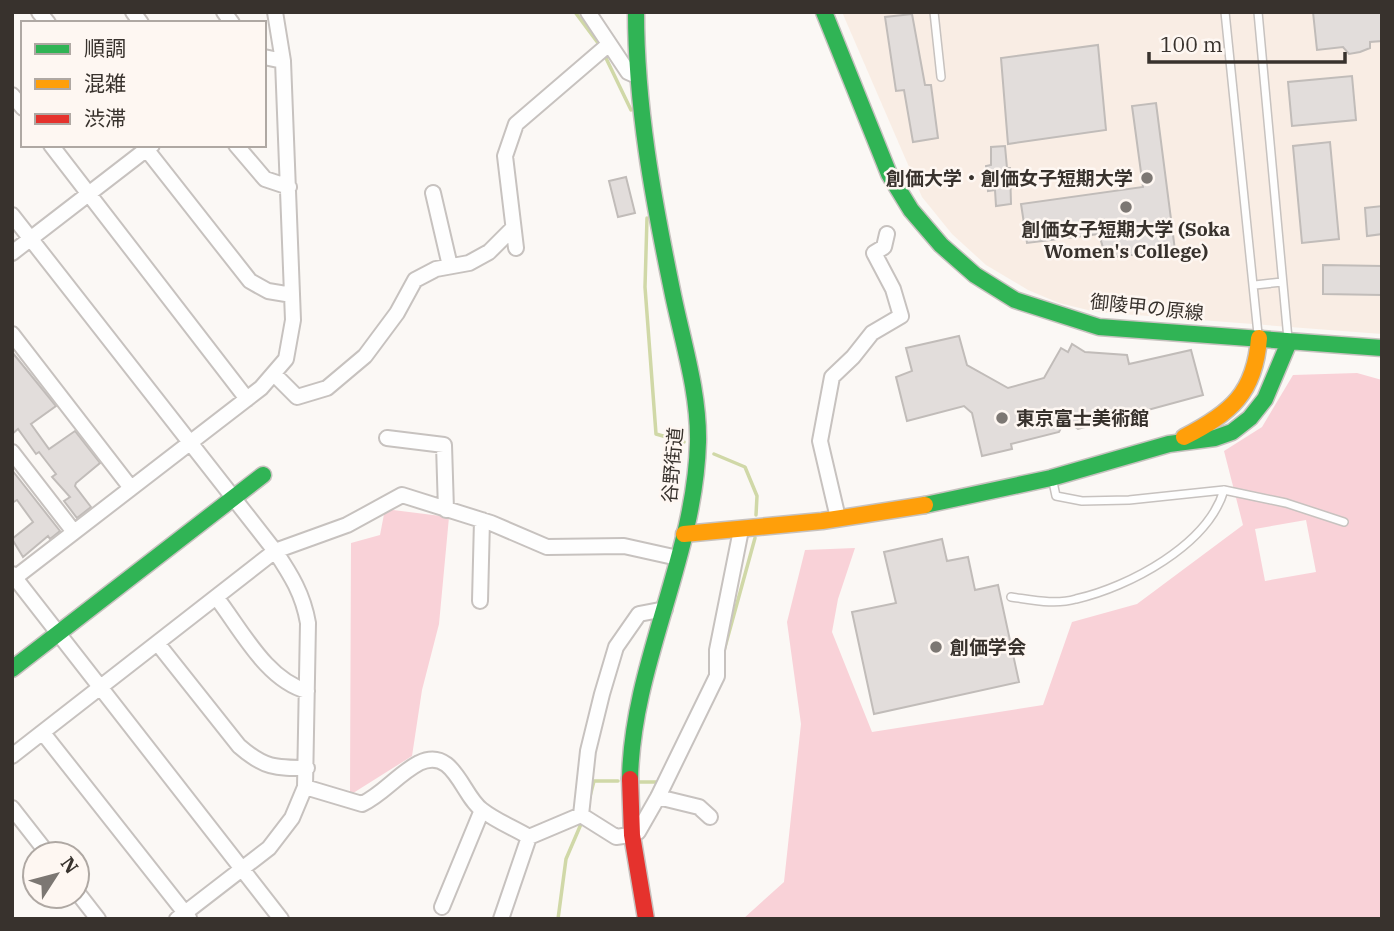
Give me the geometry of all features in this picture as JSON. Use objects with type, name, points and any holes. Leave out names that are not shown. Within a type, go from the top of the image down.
[{"type":"street","points":[[275,12],[283,61],[289,187],[292,295],[289,349],[275,375],[247,399],[13,577],[60,632],[281,919]]},
{"type":"street","points":[[588,12],[604,48],[628,72],[637,76]]},
{"type":"street","name":"谷野街道","points":[[636,12],[637,76],[647,156],[696,420],[696,479],[632,752],[630,835],[646,919]]},
{"type":"street","name":"御陵甲の原線","points":[[824,12],[889,174],[911,210],[941,245],[975,275],[1016,300],[1099,327],[1382,348]]},
{"type":"street","points":[[516,248],[505,156],[516,124],[604,48]]},
{"type":"street","points":[[266,57],[283,61]]},
{"type":"street","points":[[53,147],[247,399]]},
{"type":"street","points":[[12,253],[147,147],[250,281],[268,291],[292,295]]},
{"type":"street","points":[[238,147],[265,179],[289,187]]},
{"type":"street","points":[[433,193],[450,267]]},
{"type":"street","points":[[12,215],[275,551],[296,581],[305,603],[308,623],[307,768],[305,787],[299,804],[281,834],[184,917],[43,733]]},
{"type":"street","points":[[275,375],[297,397],[327,388],[365,356],[397,313],[415,280],[436,269],[469,263],[489,252],[513,228]]},
{"type":"street","points":[[838,517],[820,441],[832,377],[872,333],[901,316],[893,289],[874,253],[884,247],[887,234]]},
{"type":"street","points":[[12,334],[131,488]]},
{"type":"street","points":[[1170,444],[1216,422],[1247,390],[1256,373],[1259,338]]},
{"type":"street","points":[[684,534],[741,530],[838,517],[1052,478],[1170,444],[1219,438],[1238,428],[1262,408],[1289,342]]},
{"type":"street","points":[[387,438],[444,445],[446,510]]},
{"type":"street","points":[[12,452],[74,532]]},
{"type":"street","points":[[12,668],[263,475]]},
{"type":"street","points":[[12,756],[275,551],[347,525],[402,495],[482,520],[547,547],[624,547],[678,558]]},
{"type":"street","points":[[480,601],[482,520]]},
{"type":"street","points":[[581,815],[616,837],[630,835],[638,832],[658,797],[718,669],[717,650],[741,530]]},
{"type":"street","points":[[216,597],[274,673],[291,687],[307,691]]},
{"type":"street","points":[[581,815],[588,751],[616,647],[639,614],[665,609]]},
{"type":"street","points":[[158,644],[239,746],[255,760],[272,768],[307,768]]},
{"type":"street","points":[[305,787],[362,804],[376,797],[421,762],[439,761],[453,768],[482,810],[530,837]]},
{"type":"street","points":[[658,797],[699,807],[710,817]]},
{"type":"street","points":[[12,808],[37,840]]},
{"type":"street","points":[[442,907],[482,810]]},
{"type":"street","points":[[501,919],[530,837],[581,815]]},
{"type":"lane","points":[[934,12],[940,77]]},
{"type":"lane","points":[[1225,12],[1259,338]]},
{"type":"lane","points":[[1258,12],[1289,342]]},
{"type":"lane","points":[[1255,285],[1282,282]]},
{"type":"lane","points":[[1052,478],[1056,496],[1082,501],[1178,497],[1223,491],[1286,503],[1344,522]]},
{"type":"lane","points":[[1011,597],[1042,602],[1074,600],[1106,590],[1159,564],[1209,522],[1219,507],[1223,491]]},
{"type":"shaded area","name":"創価大学・創価女子短期大学","points":[[842,12],[1382,12],[1382,334],[1096,312],[1059,303],[1028,290],[986,265],[952,234],[922,197]]},
{"type":"shaded area","points":[[1357,373],[1382,380],[1382,919],[743,919],[784,882],[801,724],[787,622],[805,550],[855,548],[838,599],[832,632],[872,732],[1043,705],[1072,622],[1137,604],[1243,525],[1224,451],[1262,427],[1293,375]],"holes":[[[1306,520],[1316,572],[1265,581],[1255,529]]]},
{"type":"shaded area","points":[[385,509],[449,517],[439,624],[422,690],[412,756],[350,795],[351,543],[380,535]]},
{"type":"building","points":[[1313,12],[1382,12],[1382,41],[1370,42],[1370,48],[1349,54],[1343,47],[1317,50]]},
{"type":"building","points":[[912,14],[925,85],[931,85],[938,138],[913,142],[904,90],[896,91],[885,17]]},
{"type":"building","points":[[1098,45],[1106,130],[1008,144],[1001,58]]},
{"type":"building","points":[[1352,76],[1356,120],[1292,126],[1288,82]]},
{"type":"building","points":[[1156,103],[1175,250],[1106,258],[1099,234],[1027,243],[1021,204],[1143,187],[1132,106]]},
{"type":"building","points":[[1330,142],[1339,239],[1302,243],[1293,146]]},
{"type":"building","points":[[1005,146],[1007,168],[1010,168],[1011,204],[996,206],[995,190],[988,191],[986,166],[991,165],[991,147]]},
{"type":"building","points":[[626,177],[635,213],[618,217],[609,181]]},
{"type":"building","points":[[1382,206],[1382,234],[1367,236],[1365,208]]},
{"type":"building","points":[[1323,265],[1382,266],[1382,295],[1323,294]]},
{"type":"building","points":[[959,336],[967,365],[1008,388],[1044,378],[1061,348],[1068,352],[1072,344],[1085,352],[1127,355],[1129,364],[1191,350],[1203,395],[1078,429],[1065,420],[1059,432],[1011,444],[1012,449],[982,456],[972,413],[964,406],[907,421],[896,377],[912,371],[906,348]]},
{"type":"building","points":[[12,352],[56,406],[31,424],[49,449],[75,431],[100,463],[76,483],[75,486],[91,507],[77,518],[64,501],[70,497],[52,477],[56,474],[39,452],[36,454],[18,429],[12,434]]},
{"type":"building","points":[[12,470],[60,531],[50,539],[48,536],[23,557],[12,539],[33,522],[17,500],[12,503]]},
{"type":"building","name":"創価学会","points":[[942,539],[947,561],[968,557],[975,590],[998,585],[1019,682],[874,714],[852,612],[896,603],[884,552]]},
{"type":"waterway","points":[[575,12],[601,47]]},
{"type":"waterway","points":[[604,54],[631,110]]},
{"type":"waterway","points":[[647,218],[645,287],[656,434],[684,442]]},
{"type":"waterway","points":[[714,454],[745,467],[757,496],[756,515]]},
{"type":"waterway","points":[[722,658],[755,538]]},
{"type":"waterway","points":[[639,782],[658,782],[659,779]]},
{"type":"waterway","points":[[589,800],[594,781],[618,781]]},
{"type":"waterway","points":[[558,919],[566,859],[581,824]]},
{"type":"traffic: fast","points":[[630,779],[633,736],[641,694],[686,527],[698,442],[693,385],[652,187],[642,117],[636,12]]},
{"type":"traffic: fast","points":[[824,12],[889,174],[911,210],[941,245],[975,275],[1015,300],[1099,327],[1382,348]]},
{"type":"traffic: fast","points":[[925,505],[1051,478],[1169,444],[1215,438],[1232,432],[1250,418],[1265,399],[1289,342]]},
{"type":"traffic: fast","points":[[12,669],[263,475]]},
{"type":"traffic: slow","points":[[1184,437],[1215,419],[1238,399],[1252,373],[1259,338]]},
{"type":"traffic: slow","points":[[684,534],[822,521],[925,505]]},
{"type":"traffic: jam","points":[[630,779],[632,835],[646,919]]},
{"type":"place","name":"創価大学・創価女子短期大学","points":[[1147,178]]},
{"type":"place","name":"創価女子短期大学 (Soka Women's College)","points":[[1126,207]]},
{"type":"place","name":"東京富士美術館","points":[[1002,418]]},
{"type":"place","name":"創価学会","points":[[936,647]]}]
